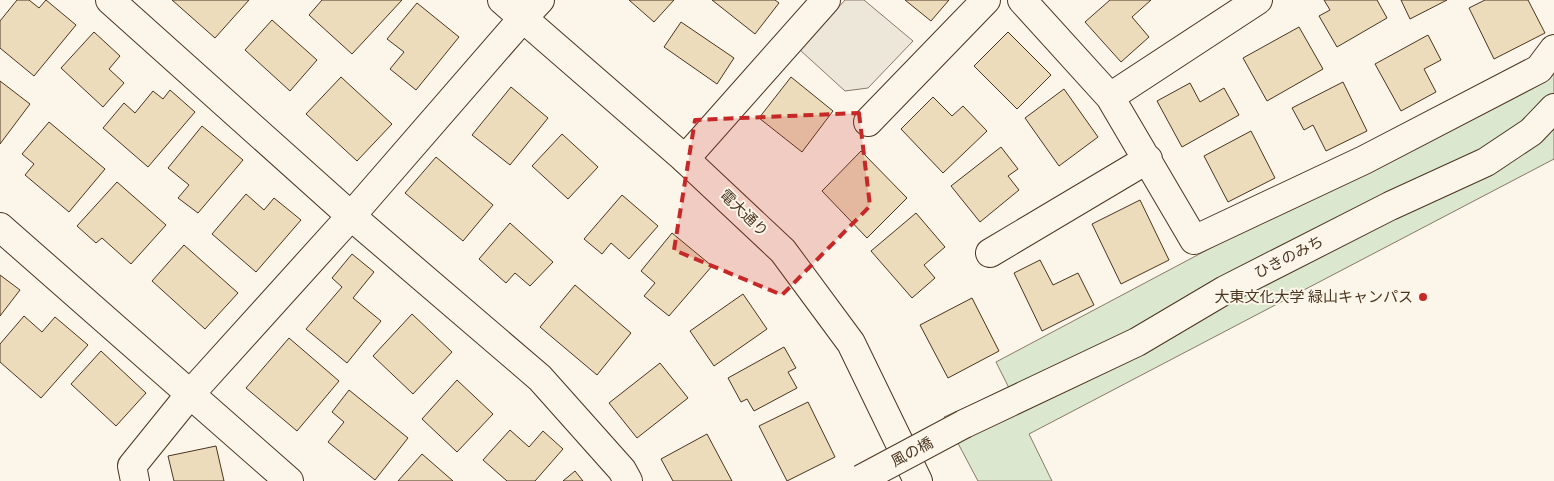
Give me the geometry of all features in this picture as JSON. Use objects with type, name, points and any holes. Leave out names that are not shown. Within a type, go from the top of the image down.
[{"type":"street","points":[[110,0],[351,216],[540,378],[622,470],[628,481]]},
{"type":"street","name":"電大通り","points":[[502,0],[532,9],[783,252],[851,343],[918,481]]},
{"type":"street","points":[[685,159],[826,0]]},
{"type":"street","points":[[868,122],[986,0]]},
{"type":"street","points":[[1022,0],[1110,97],[1194,240],[1364,160],[1539,69],[1554,49]]},
{"type":"street","points":[[1110,97],[1258,0]]},
{"type":"street","points":[[135,481],[132,466],[191,394],[351,216],[532,9]]},
{"type":"street","name":"ひきのみち","points":[[964,424],[1137,342],[1225,290],[1390,206],[1486,162],[1531,132],[1554,108]]},
{"type":"street","points":[[990,252],[1148,159]]},
{"type":"street","points":[[0,227],[289,481]]},
{"type":"street","name":"風の橋","points":[[859,480],[964,424]]},
{"type":"highlighted area","points":[[859,113],[870,206],[782,295],[674,250],[695,120]]},
{"type":"green space","points":[[1554,69],[1554,159],[1029,434],[1052,481],[978,481],[944,417],[1009,388],[996,362],[1222,242],[1545,78]]},
{"type":"shaded area","points":[[845,0],[864,0],[913,41],[868,88],[845,91],[800,50]]},
{"type":"building","points":[[17,0],[29,0],[39,8],[46,0],[76,25],[34,76],[0,48],[0,21]]},
{"type":"building","points":[[172,0],[249,0],[215,38]]},
{"type":"building","points":[[322,0],[402,0],[352,54],[309,15]]},
{"type":"building","points":[[629,0],[674,0],[654,22]]},
{"type":"building","points":[[712,0],[775,0],[779,3],[755,34]]},
{"type":"building","points":[[905,0],[949,0],[931,21]]},
{"type":"building","points":[[1110,0],[1151,0],[1132,17],[1149,37],[1121,62],[1085,22]]},
{"type":"building","points":[[1324,0],[1377,0],[1387,18],[1337,47],[1319,16],[1330,10]]},
{"type":"building","points":[[1401,0],[1447,0],[1410,19]]},
{"type":"building","points":[[1485,0],[1528,0],[1545,33],[1494,59],[1469,8]]},
{"type":"building","points":[[417,3],[459,37],[416,90],[390,69],[404,52],[387,39]]},
{"type":"building","points":[[272,20],[317,60],[290,91],[245,50]]},
{"type":"building","points":[[681,22],[734,58],[717,84],[664,47]]},
{"type":"building","points":[[1299,27],[1323,69],[1267,101],[1243,58]]},
{"type":"building","points":[[94,32],[120,56],[109,69],[124,83],[103,107],[61,68]]},
{"type":"building","points":[[1008,32],[1051,75],[1017,109],[974,66]]},
{"type":"building","points":[[1428,35],[1441,60],[1424,69],[1436,92],[1401,111],[1375,64]]},
{"type":"building","points":[[341,77],[392,124],[357,161],[306,114]]},
{"type":"building","points":[[791,77],[833,111],[802,152],[759,118]]},
{"type":"building","points":[[0,81],[30,104],[0,144]]},
{"type":"building","points":[[1343,82],[1367,131],[1326,151],[1313,125],[1304,130],[1292,108]]},
{"type":"building","points":[[1190,83],[1200,102],[1224,88],[1239,115],[1182,147],[1157,101]]},
{"type":"building","points":[[511,87],[548,118],[510,165],[472,135]]},
{"type":"building","points":[[1064,89],[1098,137],[1059,166],[1025,118]]},
{"type":"building","points":[[170,90],[195,112],[148,167],[103,128],[124,103],[135,113],[153,91],[163,99]]},
{"type":"building","points":[[933,97],[952,116],[963,106],[987,131],[943,173],[901,129]]},
{"type":"building","points":[[49,122],[105,169],[69,212],[25,175],[34,164],[22,154]]},
{"type":"building","points":[[202,126],[243,160],[198,213],[178,198],[189,185],[168,168]]},
{"type":"building","points":[[1251,131],[1275,178],[1228,202],[1204,156]]},
{"type":"building","points":[[562,134],[598,167],[568,199],[532,166]]},
{"type":"building","points":[[1001,147],[1018,169],[1008,176],[1019,190],[980,222],[951,186]]},
{"type":"building","points":[[861,151],[907,198],[867,238],[822,191]]},
{"type":"building","points":[[436,157],[493,205],[463,241],[405,193]]},
{"type":"building","points":[[117,182],[166,225],[131,264],[102,238],[96,243],[77,226]]},
{"type":"building","points":[[246,194],[264,210],[274,198],[301,220],[256,272],[212,234]]},
{"type":"building","points":[[622,195],[658,226],[629,259],[611,243],[602,254],[584,239]]},
{"type":"building","points":[[1140,200],[1169,260],[1121,284],[1092,224]]},
{"type":"building","points":[[916,213],[945,247],[924,265],[935,278],[912,298],[871,251]]},
{"type":"building","points":[[510,223],[553,262],[530,286],[515,273],[506,283],[479,259]]},
{"type":"building","points":[[672,233],[712,266],[669,316],[644,296],[655,283],[641,271]]},
{"type":"building","points":[[184,245],[238,293],[205,329],[152,281]]},
{"type":"building","points":[[352,254],[374,272],[353,298],[381,321],[347,363],[306,329],[342,287],[332,278]]},
{"type":"building","points":[[1040,260],[1053,285],[1078,273],[1094,305],[1042,331],[1014,273]]},
{"type":"building","points":[[0,275],[20,290],[0,316]]},
{"type":"building","points":[[575,285],[631,333],[597,375],[540,327]]},
{"type":"building","points":[[743,294],[767,329],[714,366],[690,331]]},
{"type":"building","points":[[972,298],[999,351],[948,378],[920,325]]},
{"type":"building","points":[[412,314],[452,352],[413,394],[373,356]]},
{"type":"building","points":[[24,316],[42,332],[55,317],[88,345],[41,398],[0,362],[0,344]]},
{"type":"building","points":[[289,338],[339,381],[297,431],[246,388]]},
{"type":"building","points":[[784,347],[796,368],[788,372],[797,388],[754,411],[747,399],[741,402],[728,378]]},
{"type":"building","points":[[101,351],[146,393],[116,426],[71,384]]},
{"type":"building","points":[[660,363],[688,398],[637,438],[609,403]]},
{"type":"building","points":[[457,380],[493,414],[457,452],[422,419]]},
{"type":"building","points":[[349,390],[408,438],[375,480],[328,442],[344,422],[332,412]]},
{"type":"building","points":[[808,402],[835,457],[787,481],[759,426]]},
{"type":"building","points":[[510,430],[529,447],[543,431],[563,449],[535,481],[507,481],[483,460]]},
{"type":"building","points":[[707,434],[732,481],[673,481],[661,459]]},
{"type":"building","points":[[216,446],[224,481],[174,481],[168,456]]},
{"type":"building","points":[[422,454],[453,481],[398,481]]},
{"type":"building","points":[[575,471],[583,481],[563,481]]},
{"type":"place","name":"大東文化大学 緑山キャンパス","points":[[1423,297]]}]
